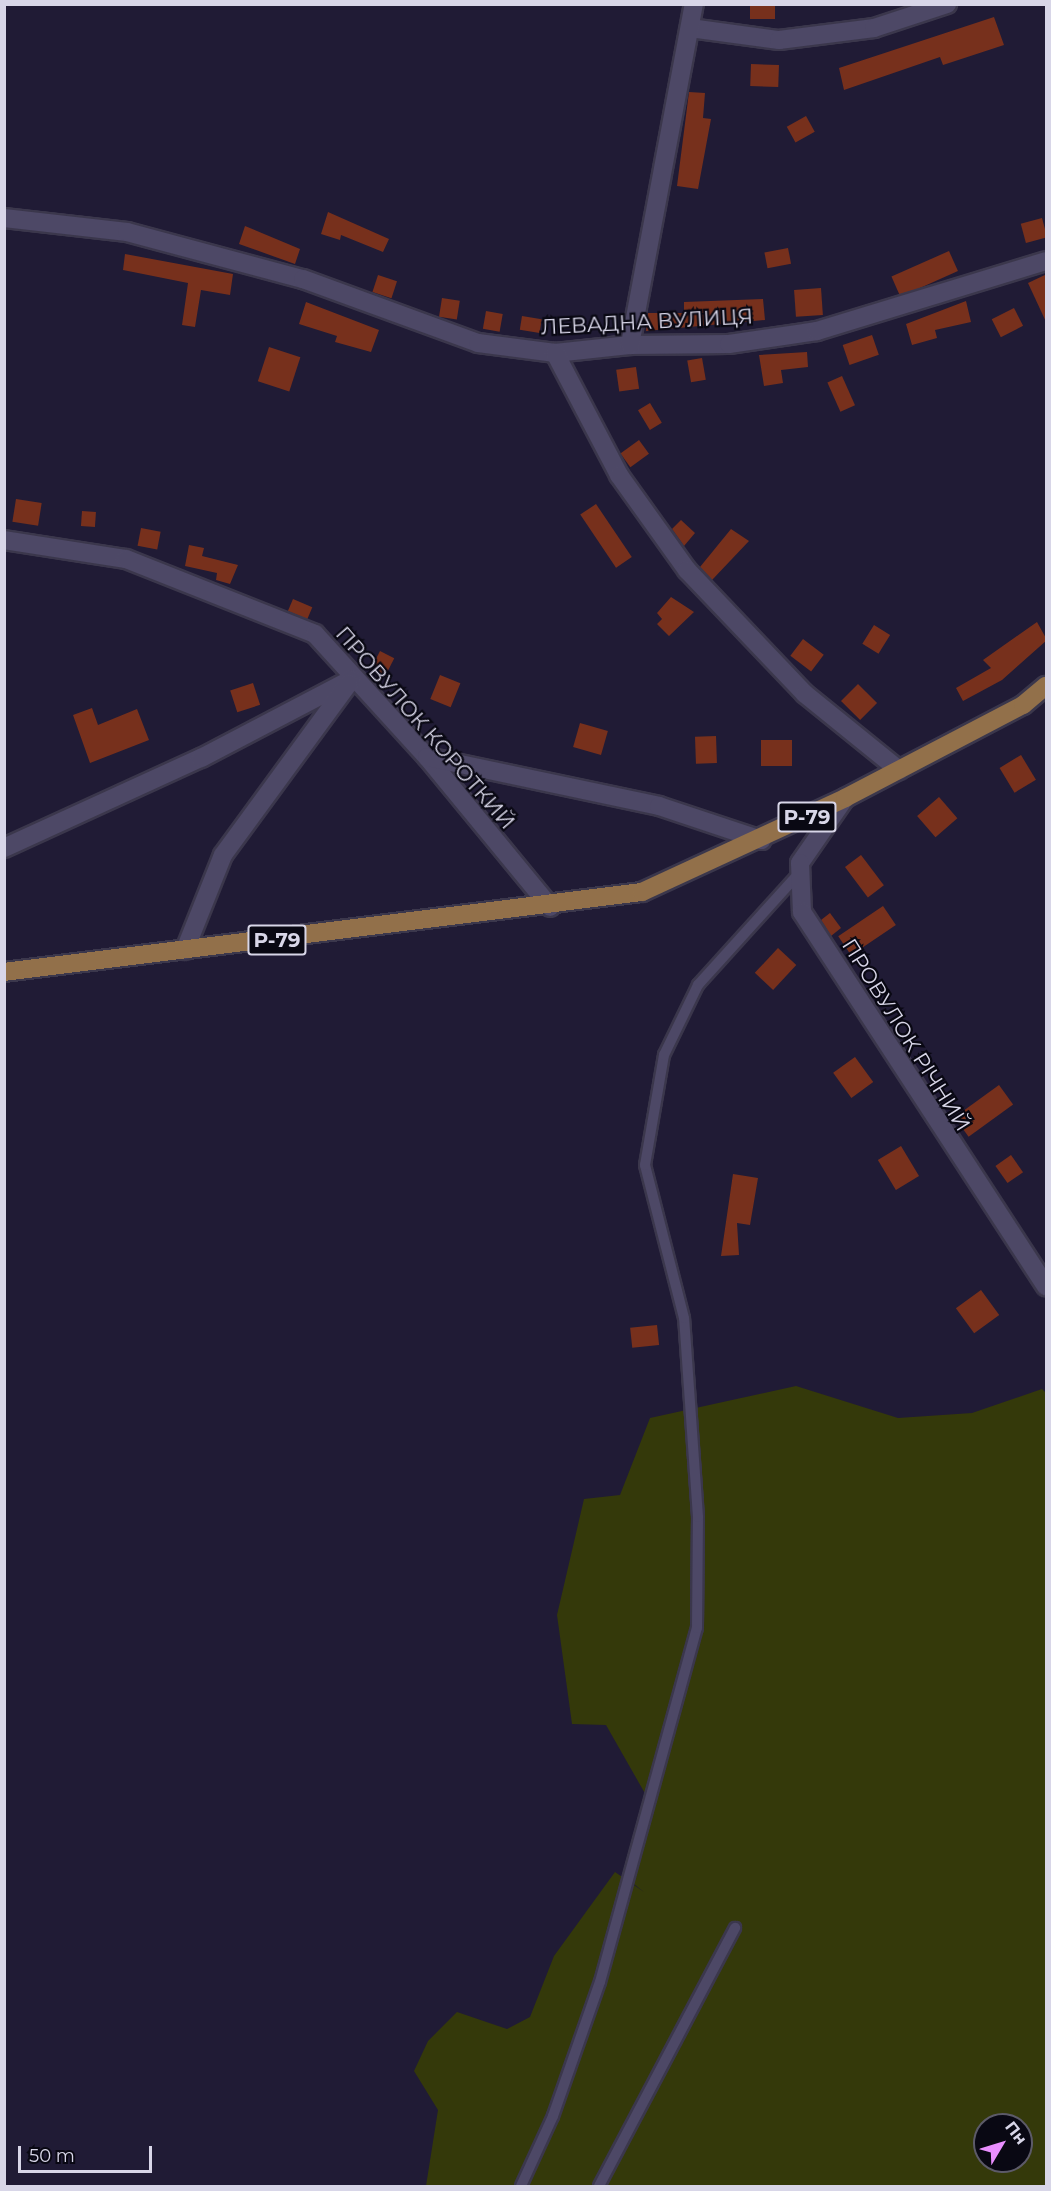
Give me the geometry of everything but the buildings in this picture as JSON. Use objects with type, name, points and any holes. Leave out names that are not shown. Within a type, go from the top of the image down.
[{"type":"main road","name":"Р-79","points":[[4,972],[550,908],[642,892],[761,840],[845,798],[1023,705],[1047,686]]},
{"type":"street","points":[[630,345],[694,4]]},
{"type":"street","points":[[690,27],[779,40],[874,28],[947,4]]},
{"type":"street","name":"ЛЕВАДНА ВУЛИЦЯ","points":[[4,218],[127,232],[303,279],[478,343],[555,353],[630,345],[729,344],[818,331],[1047,261]]},
{"type":"street","points":[[555,353],[619,474],[687,570],[805,694],[899,770]]},
{"type":"street","name":"ПРОВУЛОК КОРОТКИЙ","points":[[4,540],[126,559],[315,634],[352,679],[427,757],[550,908]]},
{"type":"street","points":[[4,848],[201,758],[352,679]]},
{"type":"street","points":[[185,950],[223,855],[352,679]]},
{"type":"street","points":[[427,757],[659,806],[761,840]]},
{"type":"street","name":"ПРОВУЛОК РIЧНИЙ","points":[[845,798],[805,854],[801,871],[802,912],[1047,1287]]},
{"type":"lane","points":[[521,2187],[553,2116],[600,1982],[697,1628],[698,1517],[684,1318],[645,1165],[664,1055],[698,985],[801,871]]},
{"type":"lane","points":[[598,2187],[735,1928]]},
{"type":"green space","points":[[796,1386],[898,1418],[972,1413],[1042,1389],[1046,1393],[1046,2186],[426,2186],[438,2110],[414,2071],[428,2041],[457,2012],[507,2029],[530,2017],[554,1956],[615,1872],[644,1892],[629,1880],[651,1804],[606,1725],[572,1724],[557,1615],[584,1499],[620,1495],[650,1418]]}]
